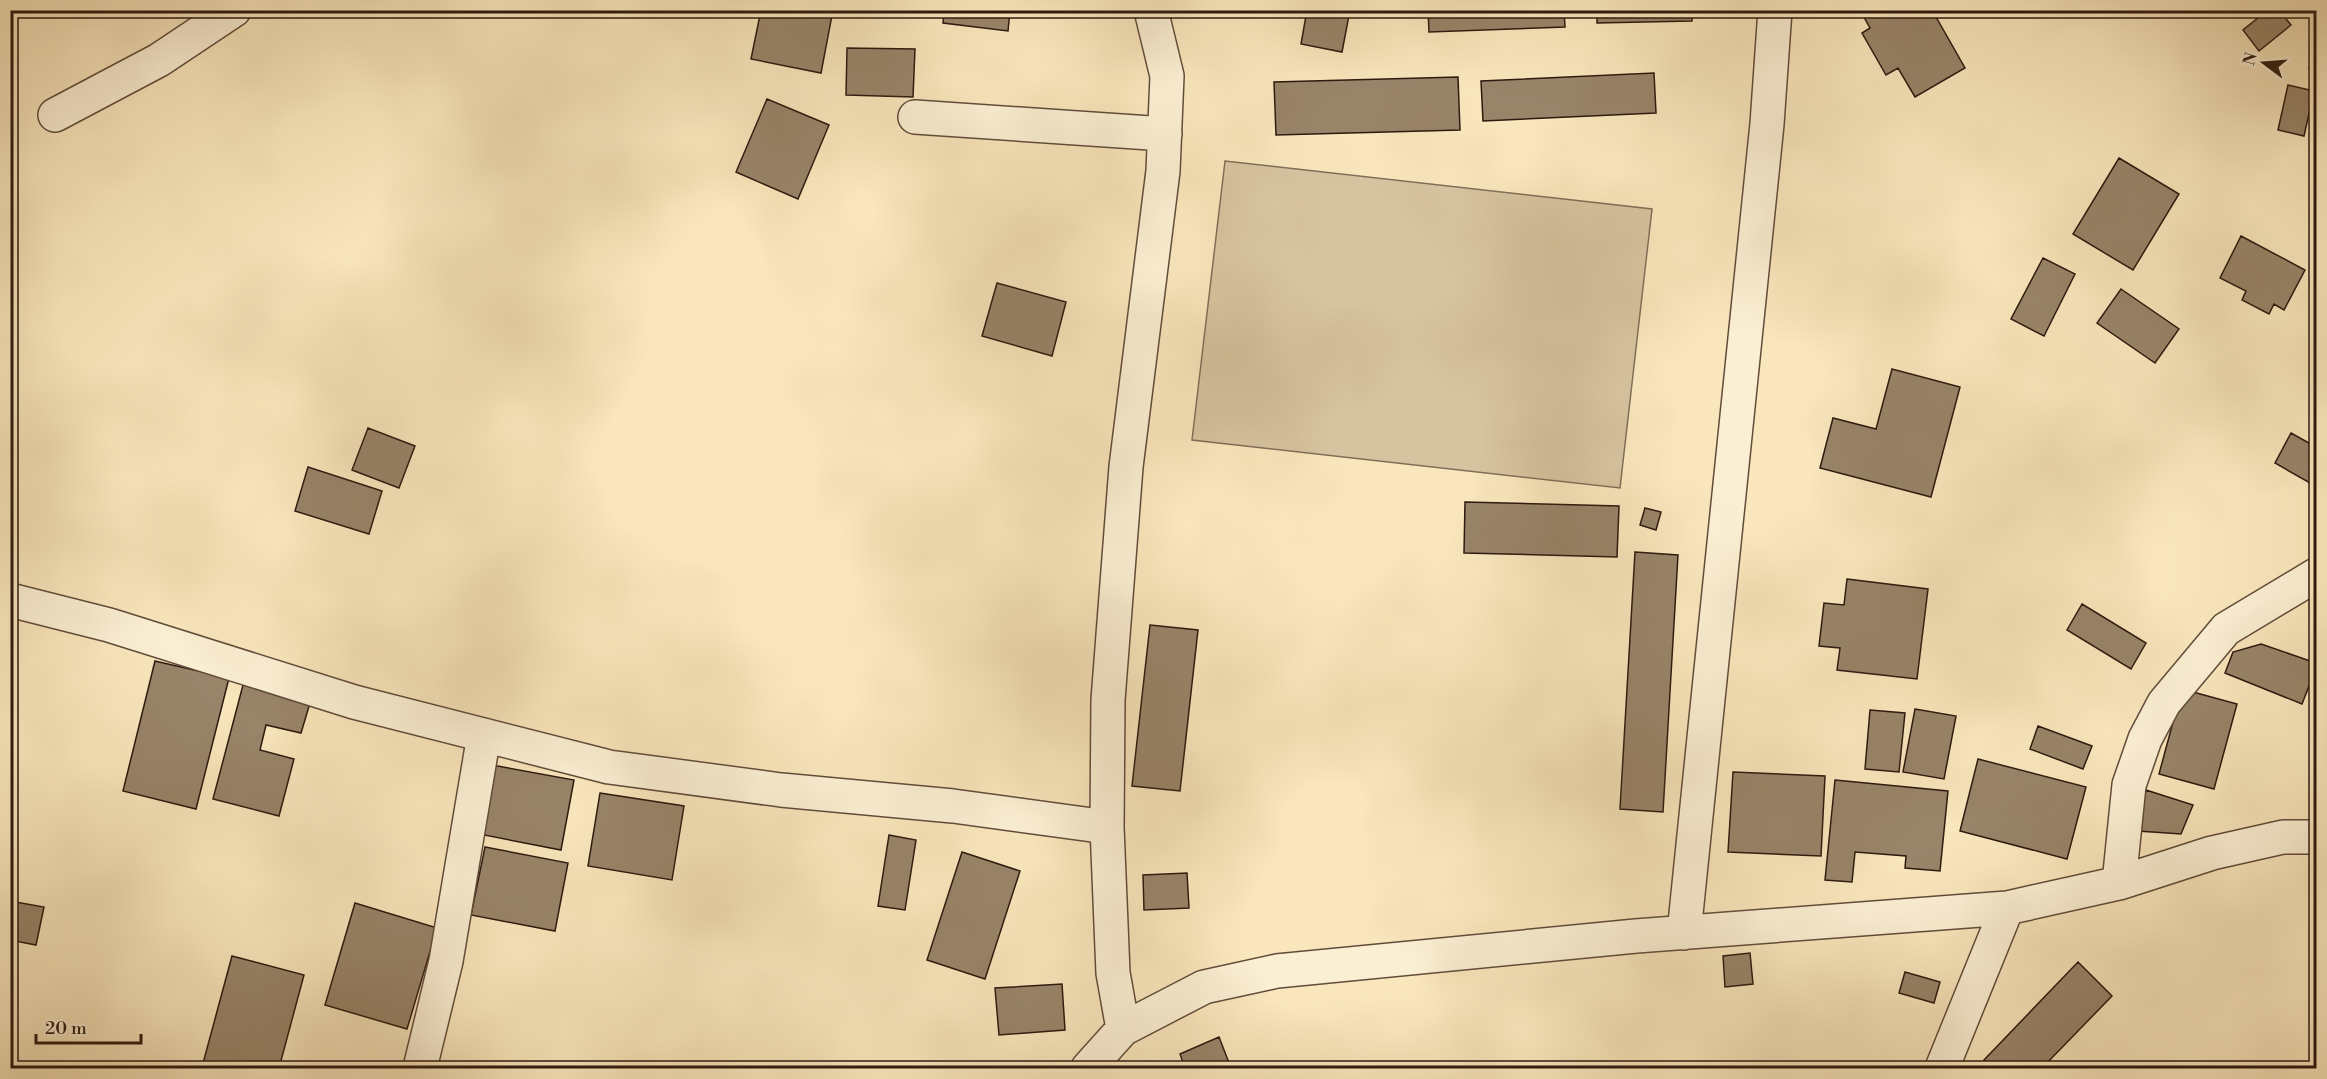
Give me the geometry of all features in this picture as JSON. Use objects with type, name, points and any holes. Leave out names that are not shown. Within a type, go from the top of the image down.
[{"type":"street","points":[[55,115],[159,60],[234,10]]},
{"type":"street","points":[[1123,1029],[1113,973],[1107,827],[1108,700],[1119,541],[1163,171],[1167,76],[1151,10]]},
{"type":"street","points":[[1684,933],[1767,124],[1775,10]]},
{"type":"street","points":[[915,117],[1165,134]]},
{"type":"street","points":[[2119,883],[2129,785],[2145,739],[2164,703],[2226,629],[2316,574]]},
{"type":"street","points":[[10,600],[109,625],[354,702],[609,767],[781,790],[953,806],[1107,827]]},
{"type":"street","points":[[420,1068],[446,961],[484,735]]},
{"type":"street","points":[[1088,1068],[1123,1029],[1204,987],[1277,971],[1684,933],[2007,908],[2119,883],[2211,853],[2283,837],[2316,837]]},
{"type":"street","points":[[1942,1068],[2007,908]]},
{"type":"shaded area","points":[[1225,161],[1652,209],[1620,488],[1192,440]]},
{"type":"building","points":[[761,10],[833,10],[821,73],[751,59]]},
{"type":"building","points":[[944,10],[1010,10],[1008,31],[943,23]]},
{"type":"building","points":[[1307,10],[1350,10],[1342,52],[1301,44]]},
{"type":"building","points":[[1366,10],[1395,10],[1394,16]]},
{"type":"building","points":[[1428,10],[1564,10],[1565,27],[1429,32]]},
{"type":"building","points":[[1597,10],[1692,10],[1692,21],[1597,23]]},
{"type":"building","points":[[1860,10],[1932,10],[1965,68],[1915,97],[1898,68],[1886,75],[1862,33],[1870,28]]},
{"type":"building","points":[[2268,10],[2279,10],[2291,25],[2259,51],[2243,30]]},
{"type":"building","points":[[2316,40],[2316,71],[2309,69]]},
{"type":"building","points":[[847,48],[915,49],[913,97],[846,95]]},
{"type":"building","points":[[1654,73],[1656,113],[1483,121],[1481,81]]},
{"type":"building","points":[[1458,77],[1460,130],[1276,135],[1274,82]]},
{"type":"building","points":[[2288,85],[2314,91],[2304,136],[2278,130]]},
{"type":"building","points":[[767,99],[829,125],[798,199],[736,172]]},
{"type":"building","points":[[2119,158],[2179,194],[2133,270],[2073,234]]},
{"type":"building","points":[[2241,236],[2305,270],[2284,310],[2274,304],[2269,314],[2242,300],[2246,291],[2220,278]]},
{"type":"building","points":[[2043,258],[2075,274],[2044,336],[2011,319]]},
{"type":"building","points":[[997,283],[1066,302],[1052,356],[982,336]]},
{"type":"building","points":[[2121,289],[2179,329],[2155,363],[2097,323]]},
{"type":"building","points":[[1892,369],[1960,387],[1931,497],[1820,468],[1833,418],[1876,429]]},
{"type":"building","points":[[368,428],[415,446],[399,488],[352,470]]},
{"type":"building","points":[[2291,433],[2316,447],[2316,471],[2310,483],[2275,463]]},
{"type":"building","points":[[308,467],[382,491],[369,534],[295,511]]},
{"type":"building","points":[[1465,502],[1619,506],[1617,557],[1464,553]]},
{"type":"building","points":[[1645,508],[1661,512],[1656,530],[1640,525]]},
{"type":"building","points":[[1635,552],[1678,555],[1663,812],[1620,809]]},
{"type":"building","points":[[1847,579],[1928,589],[1917,679],[1837,670],[1840,648],[1819,646],[1824,603],[1844,605]]},
{"type":"building","points":[[2082,604],[2146,643],[2131,669],[2067,630]]},
{"type":"building","points":[[1150,625],[1198,630],[1180,791],[1132,786]]},
{"type":"building","points":[[2261,644],[2316,663],[2302,704],[2225,673],[2233,652]]},
{"type":"building","points":[[155,661],[229,678],[196,809],[123,791]]},
{"type":"building","points":[[243,685],[310,703],[301,733],[266,725],[260,750],[294,759],[279,816],[213,799]]},
{"type":"building","points":[[2182,689],[2237,704],[2214,789],[2159,774]]},
{"type":"building","points":[[1915,709],[1956,716],[1944,779],[1903,772]]},
{"type":"building","points":[[1870,710],[1905,713],[1899,772],[1865,769]]},
{"type":"building","points":[[2038,726],[2092,746],[2083,769],[2030,749]]},
{"type":"building","points":[[1978,759],[2086,787],[2067,859],[1960,831]]},
{"type":"building","points":[[492,765],[574,780],[561,850],[479,834]]},
{"type":"building","points":[[1733,772],[1825,776],[1821,856],[1728,852]]},
{"type":"building","points":[[1835,780],[1948,791],[1940,871],[1905,868],[1906,856],[1855,852],[1852,882],[1825,880]]},
{"type":"building","points":[[2146,790],[2193,805],[2181,834],[2138,831]]},
{"type":"building","points":[[600,793],[684,806],[672,880],[588,866]]},
{"type":"building","points":[[889,835],[916,840],[905,910],[878,906]]},
{"type":"building","points":[[485,847],[568,863],[555,931],[471,915]]},
{"type":"building","points":[[962,852],[1020,871],[985,979],[927,960]]},
{"type":"building","points":[[1187,873],[1189,908],[1144,910],[1143,875]]},
{"type":"building","points":[[10,901],[44,907],[36,945],[10,940]]},
{"type":"building","points":[[355,903],[437,928],[407,1029],[325,1005]]},
{"type":"building","points":[[1750,953],[1753,984],[1725,987],[1723,956]]},
{"type":"building","points":[[232,956],[304,975],[279,1068],[202,1067]]},
{"type":"building","points":[[2078,962],[2112,996],[2042,1068],[1993,1068],[1984,1060]]},
{"type":"building","points":[[1905,972],[1940,982],[1934,1003],[1899,993]]},
{"type":"building","points":[[1062,984],[1065,1030],[999,1035],[995,988]]},
{"type":"building","points":[[1219,1037],[1231,1068],[1185,1068],[1180,1054]]}]
